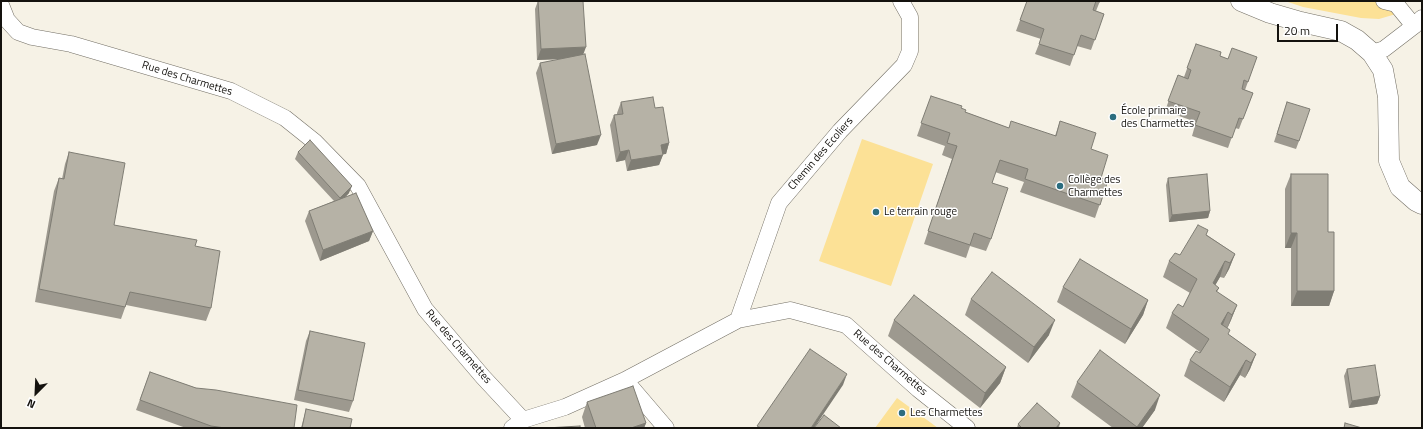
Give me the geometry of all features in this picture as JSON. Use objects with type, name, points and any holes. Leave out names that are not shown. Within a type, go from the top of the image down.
[{"type":"street","name":"Chemin des Ecoliers","points":[[738,320],[779,202],[840,131],[904,65],[910,51],[911,32],[910,17],[901,1]]},
{"type":"street","points":[[1241,1],[1270,13],[1341,31],[1357,40],[1372,53],[1382,70],[1388,97],[1389,161],[1400,187],[1415,200]]},
{"type":"street","points":[[1372,53],[1384,49],[1418,22],[1396,4],[1384,1]]},
{"type":"street","name":"Rue des Charmettes","points":[[1,5],[6,20],[18,32],[32,37],[71,44],[231,91],[285,118],[309,137],[358,186],[425,309],[483,377],[518,424],[565,407],[625,380],[738,320],[790,310],[846,325],[918,389],[967,428]]},
{"type":"street","points":[[625,380],[666,428]]},
{"type":"shaded area","points":[[1285,1],[1402,1],[1396,14],[1379,19],[1361,18],[1303,7]]},
{"type":"shaded area","name":"Le terrain rouge","points":[[862,139],[933,164],[891,286],[819,261]]},
{"type":"shaded area","name":"Les Charmettes","points":[[897,398],[938,428],[875,428]]},
{"type":"building","points":[[538,1],[583,1],[586,47],[541,49]]},
{"type":"building","points":[[1027,1],[1096,1],[1093,10],[1104,14],[1095,40],[1081,35],[1074,55],[1039,44],[1044,29],[1020,20]]},
{"type":"building","points":[[1196,44],[1221,52],[1220,56],[1228,59],[1232,48],[1257,57],[1248,82],[1244,80],[1242,89],[1253,93],[1243,119],[1239,118],[1232,138],[1195,125],[1200,112],[1168,101],[1178,75],[1188,79],[1191,70],[1187,68]]},
{"type":"building","points":[[585,54],[601,135],[556,144],[540,63]]},
{"type":"building","name":"Collège des Charmettes","points":[[931,96],[962,106],[961,108],[966,110],[965,112],[1009,128],[1011,121],[1056,136],[1060,121],[1096,133],[1091,149],[1108,155],[1101,178],[1108,180],[1100,205],[1025,179],[1028,169],[1000,160],[992,183],[1008,188],[991,239],[974,233],[970,245],[928,231],[957,146],[947,143],[950,133],[921,123]]},
{"type":"building","points":[[653,97],[655,108],[663,107],[669,143],[661,145],[663,155],[631,160],[629,150],[620,152],[614,115],[623,114],[621,102]]},
{"type":"building","points":[[1287,102],[1310,109],[1299,141],[1277,134]]},
{"type":"building","points":[[310,140],[352,186],[340,198],[298,152]]},
{"type":"building","points":[[69,152],[125,163],[114,225],[197,240],[195,246],[220,251],[211,308],[130,292],[125,307],[39,289],[59,178],[64,179]]},
{"type":"building","points":[[1207,174],[1210,211],[1172,215],[1168,178]]},
{"type":"building","points":[[1291,174],[1328,174],[1328,232],[1334,232],[1334,291],[1297,291],[1297,233],[1291,233]]},
{"type":"building","points":[[356,193],[373,231],[323,250],[309,211]]},
{"type":"building","points":[[1198,225],[1208,230],[1206,235],[1235,254],[1230,263],[1225,261],[1213,283],[1219,288],[1216,291],[1237,305],[1232,315],[1228,312],[1221,324],[1230,330],[1228,334],[1256,354],[1251,363],[1246,360],[1230,387],[1190,360],[1196,351],[1200,353],[1209,339],[1172,313],[1178,304],[1183,307],[1197,279],[1169,261],[1175,253],[1180,255]]},
{"type":"building","points":[[1080,259],[1148,300],[1131,329],[1063,287]]},
{"type":"building","points":[[992,272],[1055,320],[1034,347],[971,299]]},
{"type":"building","points":[[914,295],[1006,367],[985,393],[894,320]]},
{"type":"building","points":[[310,331],[365,343],[353,401],[298,390]]},
{"type":"building","points":[[810,349],[847,374],[811,428],[761,428],[757,426]]},
{"type":"building","points":[[1100,350],[1160,395],[1137,427],[1077,382]]},
{"type":"building","points":[[1375,365],[1380,396],[1352,401],[1347,369]]},
{"type":"building","points":[[150,372],[196,388],[216,390],[297,405],[294,428],[225,428],[211,426],[140,400]]},
{"type":"building","points":[[633,386],[646,423],[631,428],[596,428],[587,402]]},
{"type":"building","points":[[1037,403],[1060,423],[1056,428],[1022,428],[1018,424]]},
{"type":"building","points":[[306,409],[352,419],[350,428],[302,428]]},
{"type":"building","points":[[824,415],[841,428],[814,428]]},
{"type":"building","points":[[1345,423],[1362,428],[1344,428]]},
{"type":"building","points":[[580,426],[580,428],[546,428]]},
{"type":"place","name":"École primaire des Charmettes","points":[[1113,117]]},
{"type":"place","name":"Collège des Charmettes","points":[[1060,186]]},
{"type":"place","name":"Le terrain rouge","points":[[876,212]]},
{"type":"place","name":"Les Charmettes","points":[[902,413]]}]
